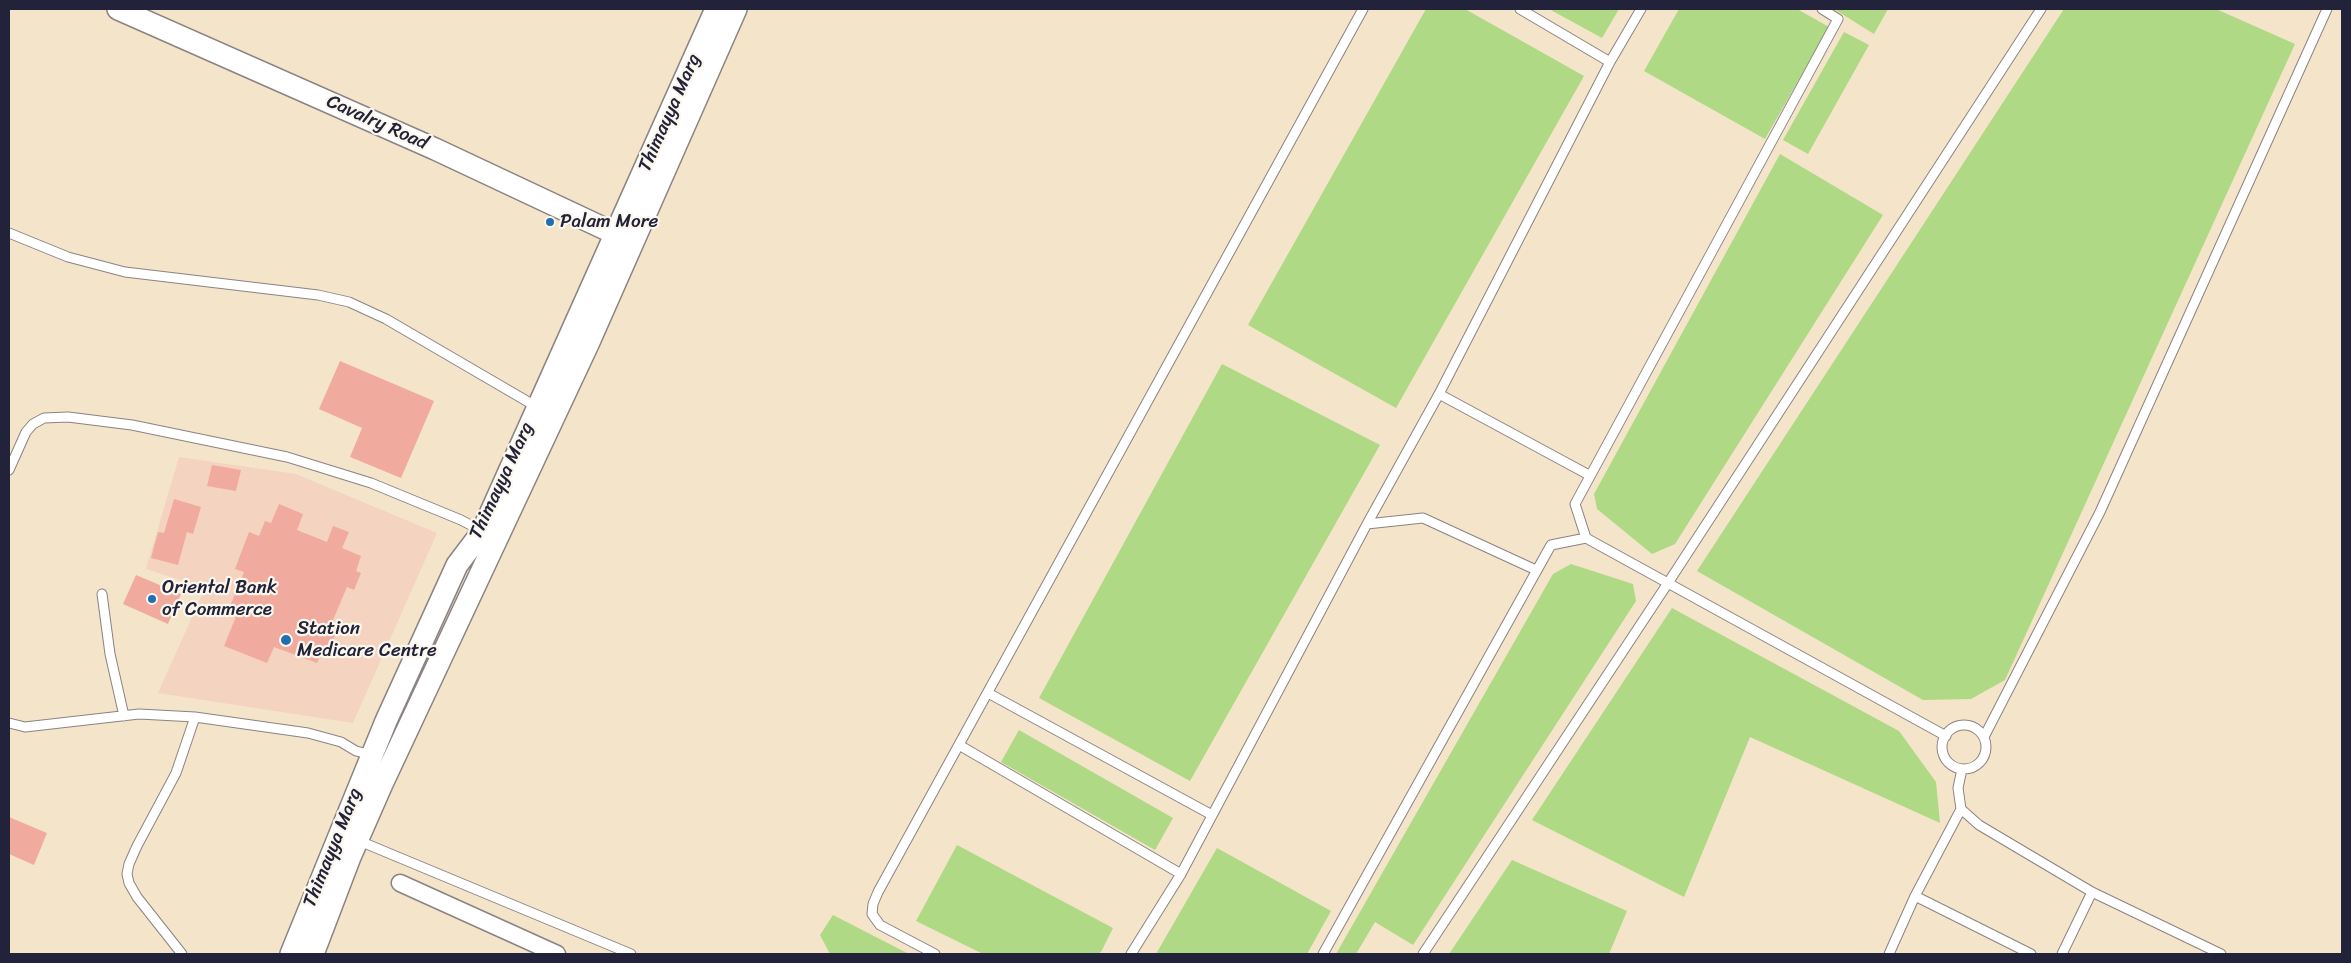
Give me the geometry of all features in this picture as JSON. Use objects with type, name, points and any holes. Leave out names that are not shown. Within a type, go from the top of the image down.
[{"type":"street","name":"Cavalry Road","points":[[118,9],[435,149],[625,237]]},
{"type":"street","name":"Thimayya Marg","points":[[313,954],[357,840],[589,342],[625,237],[716,9]]},
{"type":"street","name":"Thimayya Marg","points":[[291,954],[358,785],[457,565],[482,532],[569,334],[625,237],[736,9]]},
{"type":"street","points":[[569,334],[589,342]]},
{"type":"street","points":[[400,883],[557,954]]},
{"type":"lane","points":[[935,954],[880,925],[872,914],[873,904],[1363,9]]},
{"type":"lane","points":[[1520,9],[1610,62]]},
{"type":"lane","points":[[1131,954],[1180,874],[1212,815],[1367,524],[1439,394],[1610,62],[1641,9]]},
{"type":"lane","points":[[1586,538],[1575,504],[1589,475],[1838,19],[1822,9]]},
{"type":"lane","points":[[1423,954],[1668,583],[2040,9]]},
{"type":"lane","points":[[1984,737],[2100,512],[2327,9]]},
{"type":"lane","points":[[9,233],[68,257],[117,270],[318,295],[350,302],[386,319],[537,407]]},
{"type":"lane","points":[[1439,394],[1589,475]]},
{"type":"lane","points":[[9,470],[26,432],[33,424],[44,418],[68,417],[132,426],[287,457],[371,483],[461,520],[482,532]]},
{"type":"lane","points":[[1367,524],[1423,518],[1536,570]]},
{"type":"lane","points":[[1322,954],[1551,545],[1586,538],[1946,736]]},
{"type":"lane","points":[[102,594],[110,654],[124,716]]},
{"type":"lane","points":[[988,693],[1212,815]]},
{"type":"lane","points":[[9,723],[25,727],[124,716],[166,714],[196,716],[308,734],[341,742],[356,751],[372,755]]},
{"type":"lane","points":[[182,954],[137,897],[129,883],[127,874],[137,846],[176,772],[196,716]]},
{"type":"lane","points":[[1967,726],[1977,730],[1984,737],[1986,747],[1981,762],[1972,768],[1962,769],[1952,765],[1945,758],[1943,748],[1946,736],[1957,727],[1967,726]]},
{"type":"lane","points":[[959,745],[1180,874]]},
{"type":"lane","points":[[1889,954],[1915,896],[1961,809],[1958,788],[1962,769]]},
{"type":"lane","points":[[1961,809],[1979,825],[2092,892],[2221,954]]},
{"type":"lane","points":[[357,840],[631,954]]},
{"type":"lane","points":[[2062,954],[2092,892]]},
{"type":"lane","points":[[1915,896],[2031,954]]},
{"type":"shaded area","name":"Station Medicare Centre","points":[[179,457],[296,474],[437,533],[353,723],[158,693],[205,588],[146,569]]},
{"type":"green space","points":[[1426,9],[1465,9],[1584,76],[1396,408],[1248,325]]},
{"type":"green space","points":[[1549,9],[1619,9],[1602,38]]},
{"type":"green space","points":[[1679,9],[1797,9],[1829,27],[1765,139],[1644,71]]},
{"type":"green space","points":[[1834,9],[1888,9],[1874,34]]},
{"type":"green space","points":[[2064,9],[2216,9],[2295,44],[2005,680],[1971,699],[1923,700],[1697,571]]},
{"type":"green space","points":[[1844,32],[1869,45],[1808,154],[1783,140]]},
{"type":"green space","points":[[1780,154],[1883,215],[1675,544],[1652,554],[1597,509],[1594,494]]},
{"type":"green space","points":[[1222,364],[1380,445],[1190,781],[1039,698]]},
{"type":"green space","points":[[1571,564],[1633,584],[1636,601],[1413,945],[1375,922],[1356,954],[1336,954],[1553,574]]},
{"type":"green space","points":[[1672,608],[1899,731],[1936,782],[1940,823],[1750,737],[1684,897],[1532,820]]},
{"type":"green space","points":[[1019,730],[1173,818],[1155,850],[1001,762]]},
{"type":"green space","points":[[957,845],[1113,928],[1101,952],[1097,954],[983,954],[916,921]]},
{"type":"green space","points":[[1217,848],[1331,911],[1307,954],[1156,954]]},
{"type":"green space","points":[[1512,860],[1627,911],[1609,954],[1449,954]]},
{"type":"green space","points":[[833,915],[909,954],[830,954],[820,935]]},
{"type":"building","points":[[340,361],[434,401],[401,478],[350,457],[362,428],[319,409]]},
{"type":"building","points":[[212,465],[241,470],[236,491],[207,486]]},
{"type":"building","points":[[174,499],[201,507],[193,534],[187,532],[178,565],[151,558],[158,532],[164,533]]},
{"type":"building","points":[[279,504],[303,514],[297,530],[327,542],[333,526],[349,532],[342,548],[361,556],[356,571],[361,573],[354,590],[347,587],[328,632],[335,635],[329,652],[323,649],[317,663],[274,647],[267,663],[224,646],[237,614],[228,611],[244,572],[235,569],[249,532],[259,536],[265,521],[271,523]]},
{"type":"building","name":"Oriental Bank of Commerce","points":[[136,575],[181,594],[168,624],[123,604]]},
{"type":"building","points":[[9,817],[47,833],[34,865],[9,854]]},
{"type":"place","name":"Palam More","points":[[550,222]]},
{"type":"place","name":"Oriental Bank of Commerce","points":[[152,599]]},
{"type":"place","name":"Station Medicare Centre","points":[[286,640]]}]
